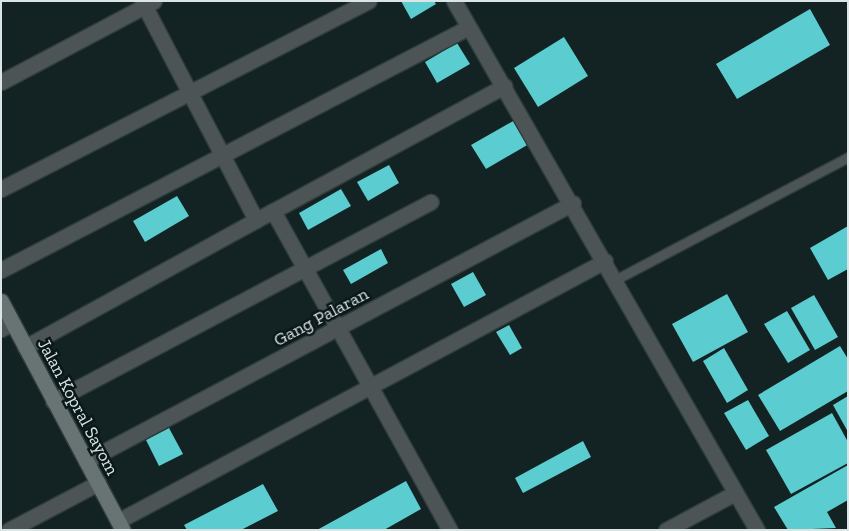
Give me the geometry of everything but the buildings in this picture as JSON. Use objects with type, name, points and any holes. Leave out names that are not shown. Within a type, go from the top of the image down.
[{"type":"street","points":[[1,190],[369,1]]},
{"type":"street","points":[[454,1],[573,204],[757,530]]},
{"type":"street","points":[[1,82],[147,3],[256,220]]},
{"type":"street","points":[[1,270],[469,27]]},
{"type":"street","points":[[25,347],[504,86]]},
{"type":"street","points":[[53,401],[430,202]]},
{"type":"street","name":"Gang Palaran","points":[[86,461],[573,204]]},
{"type":"street","points":[[273,211],[373,386],[450,530]]},
{"type":"street","points":[[120,525],[605,261]]},
{"type":"street","name":"Jalan Kopral Sayom","points":[[1,301],[7,326],[25,347],[120,525]]},
{"type":"street","points":[[9,530],[98,483]]},
{"type":"street","points":[[666,530],[735,493]]},
{"type":"lane","points":[[616,280],[848,157]]}]
